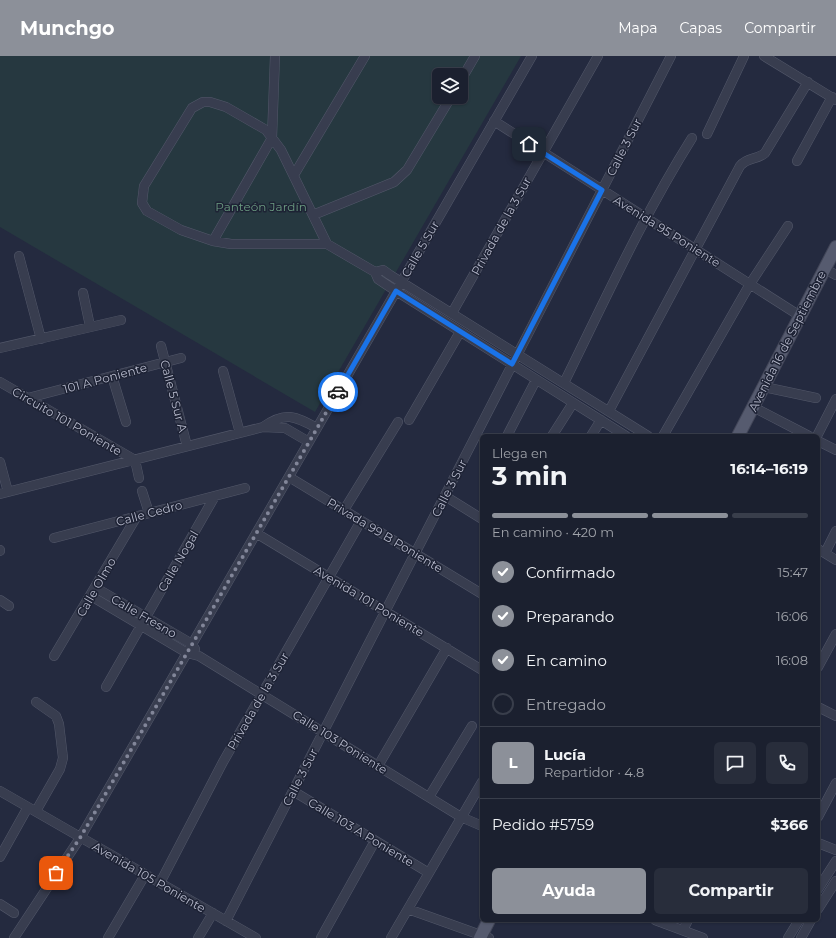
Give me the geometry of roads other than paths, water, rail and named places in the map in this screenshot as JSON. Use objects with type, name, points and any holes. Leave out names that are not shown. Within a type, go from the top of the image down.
[{"type":"main road","name":"Avenida 16 de Septiembre","points":[[739,434],[836,247]]},
{"type":"main road","points":[[483,937],[487,922]]},
{"type":"street","points":[[213,241],[272,138],[275,56]]},
{"type":"street","points":[[294,175],[365,56]]},
{"type":"street","points":[[468,69],[476,56]]},
{"type":"street","name":"Calle 5 Sur","points":[[80,838],[532,56]]},
{"type":"street","name":"Privada de la 3 Sur","points":[[452,313],[542,152],[598,56]]},
{"type":"street","name":"Calle 3 Sur","points":[[226,921],[671,56]]},
{"type":"street","points":[[708,134],[744,56]]},
{"type":"street","points":[[764,56],[834,99],[796,161]]},
{"type":"street","points":[[609,411],[740,166],[747,160],[761,156],[765,153],[808,82]]},
{"type":"street","points":[[327,244],[282,150],[266,130],[226,107],[210,102],[203,102],[192,108],[144,186],[142,202],[146,211],[181,230],[213,241],[231,244],[327,244],[375,272],[378,279],[396,291],[623,434]]},
{"type":"street","points":[[313,214],[394,182],[407,170],[447,104]]},
{"type":"street","name":"Avenida 95 Poniente","points":[[494,121],[800,316]]},
{"type":"street","points":[[564,383],[646,218],[692,138]]},
{"type":"street","points":[[664,434],[750,284],[788,226]]},
{"type":"street","points":[[19,256],[41,339]]},
{"type":"street","points":[[825,269],[836,275]]},
{"type":"street","points":[[375,272],[383,270],[645,434]]},
{"type":"street","points":[[82,293],[90,326]]},
{"type":"street","points":[[0,348],[121,320]]},
{"type":"street","points":[[409,420],[460,332]]},
{"type":"street","name":"Calle 5 Sur A","points":[[161,346],[187,446]]},
{"type":"street","name":"101 A Poniente","points":[[28,398],[181,358]]},
{"type":"street","points":[[223,371],[240,433]]},
{"type":"street","points":[[112,376],[126,422]]},
{"type":"street","points":[[508,434],[536,380]]},
{"type":"street","name":"Circuito 101 Poniente","points":[[0,382],[135,460]]},
{"type":"street","points":[[764,387],[816,398]]},
{"type":"street","points":[[818,434],[836,399]]},
{"type":"street","points":[[553,434],[573,403]]},
{"type":"street","points":[[753,407],[805,434]]},
{"type":"street","name":"Circuito 101 Poniente","points":[[264,427],[271,421],[290,416],[298,417],[317,428]]},
{"type":"street","points":[[592,434],[601,420]]},
{"type":"street","points":[[344,510],[398,422]]},
{"type":"street","name":"Circuito 101 Poniente","points":[[4,493],[264,427],[285,428],[309,442]]},
{"type":"street","points":[[820,442],[836,450]]},
{"type":"street","points":[[135,460],[139,478]]},
{"type":"street","points":[[0,462],[4,493]]},
{"type":"street","name":"Privada 99 B Poniente","points":[[288,477],[480,593]]},
{"type":"street","name":"Calle Cedro","points":[[54,538],[245,488]]},
{"type":"street","points":[[142,491],[149,513]]},
{"type":"street","name":"Calle Nogal","points":[[106,687],[215,496]]},
{"type":"street","points":[[445,496],[480,519]]},
{"type":"street","name":"Calle Olmo","points":[[54,656],[137,516]]},
{"type":"street","name":"Privada de la 3 Sur","points":[[160,883],[223,762],[361,521]]},
{"type":"street","points":[[836,532],[821,551],[836,560]]},
{"type":"street","name":"Avenida 101 Poniente","points":[[256,533],[480,669]]},
{"type":"street","name":"Calle Fresno","points":[[93,592],[143,621],[192,644]]},
{"type":"street","points":[[0,600],[9,606]]},
{"type":"street","name":"Calle Fresno","points":[[143,621],[187,652]]},
{"type":"street","points":[[820,664],[836,634]]},
{"type":"street","name":"Calle 103 Poniente","points":[[192,644],[199,656]]},
{"type":"street","points":[[378,766],[447,648]]},
{"type":"street","name":"Calle 103 Poniente","points":[[187,652],[199,656],[461,817],[480,825]]},
{"type":"street","points":[[0,857],[60,769],[63,758],[59,724],[56,716],[36,702]]},
{"type":"street","points":[[820,708],[836,716]]},
{"type":"street","points":[[429,797],[472,726]]},
{"type":"street","points":[[820,813],[836,783]]},
{"type":"street","points":[[392,938],[480,785]]},
{"type":"street","name":"Avenida 105 Poniente","points":[[0,791],[256,938]]},
{"type":"street","name":"Calle 103 A Poniente","points":[[293,792],[429,873]]},
{"type":"street","points":[[14,938],[80,838]]},
{"type":"street","points":[[321,938],[375,841]]},
{"type":"street","points":[[820,844],[836,850]]},
{"type":"street","points":[[820,886],[836,861]]},
{"type":"street","points":[[108,938],[145,875]]},
{"type":"street","points":[[820,906],[836,881]]},
{"type":"street","points":[[0,904],[14,913]]},
{"type":"street","points":[[408,909],[483,937]]},
{"type":"street","points":[[198,938],[213,913]]},
{"type":"street","points":[[660,922],[703,938]]},
{"type":"street","points":[[682,930],[687,922]]},
{"type":"street","points":[[788,938],[798,922]]},
{"type":"street","points":[[801,938],[810,922]]},
{"type":"park label","name":"Panteón Jardín","points":[[261,206]]}]
